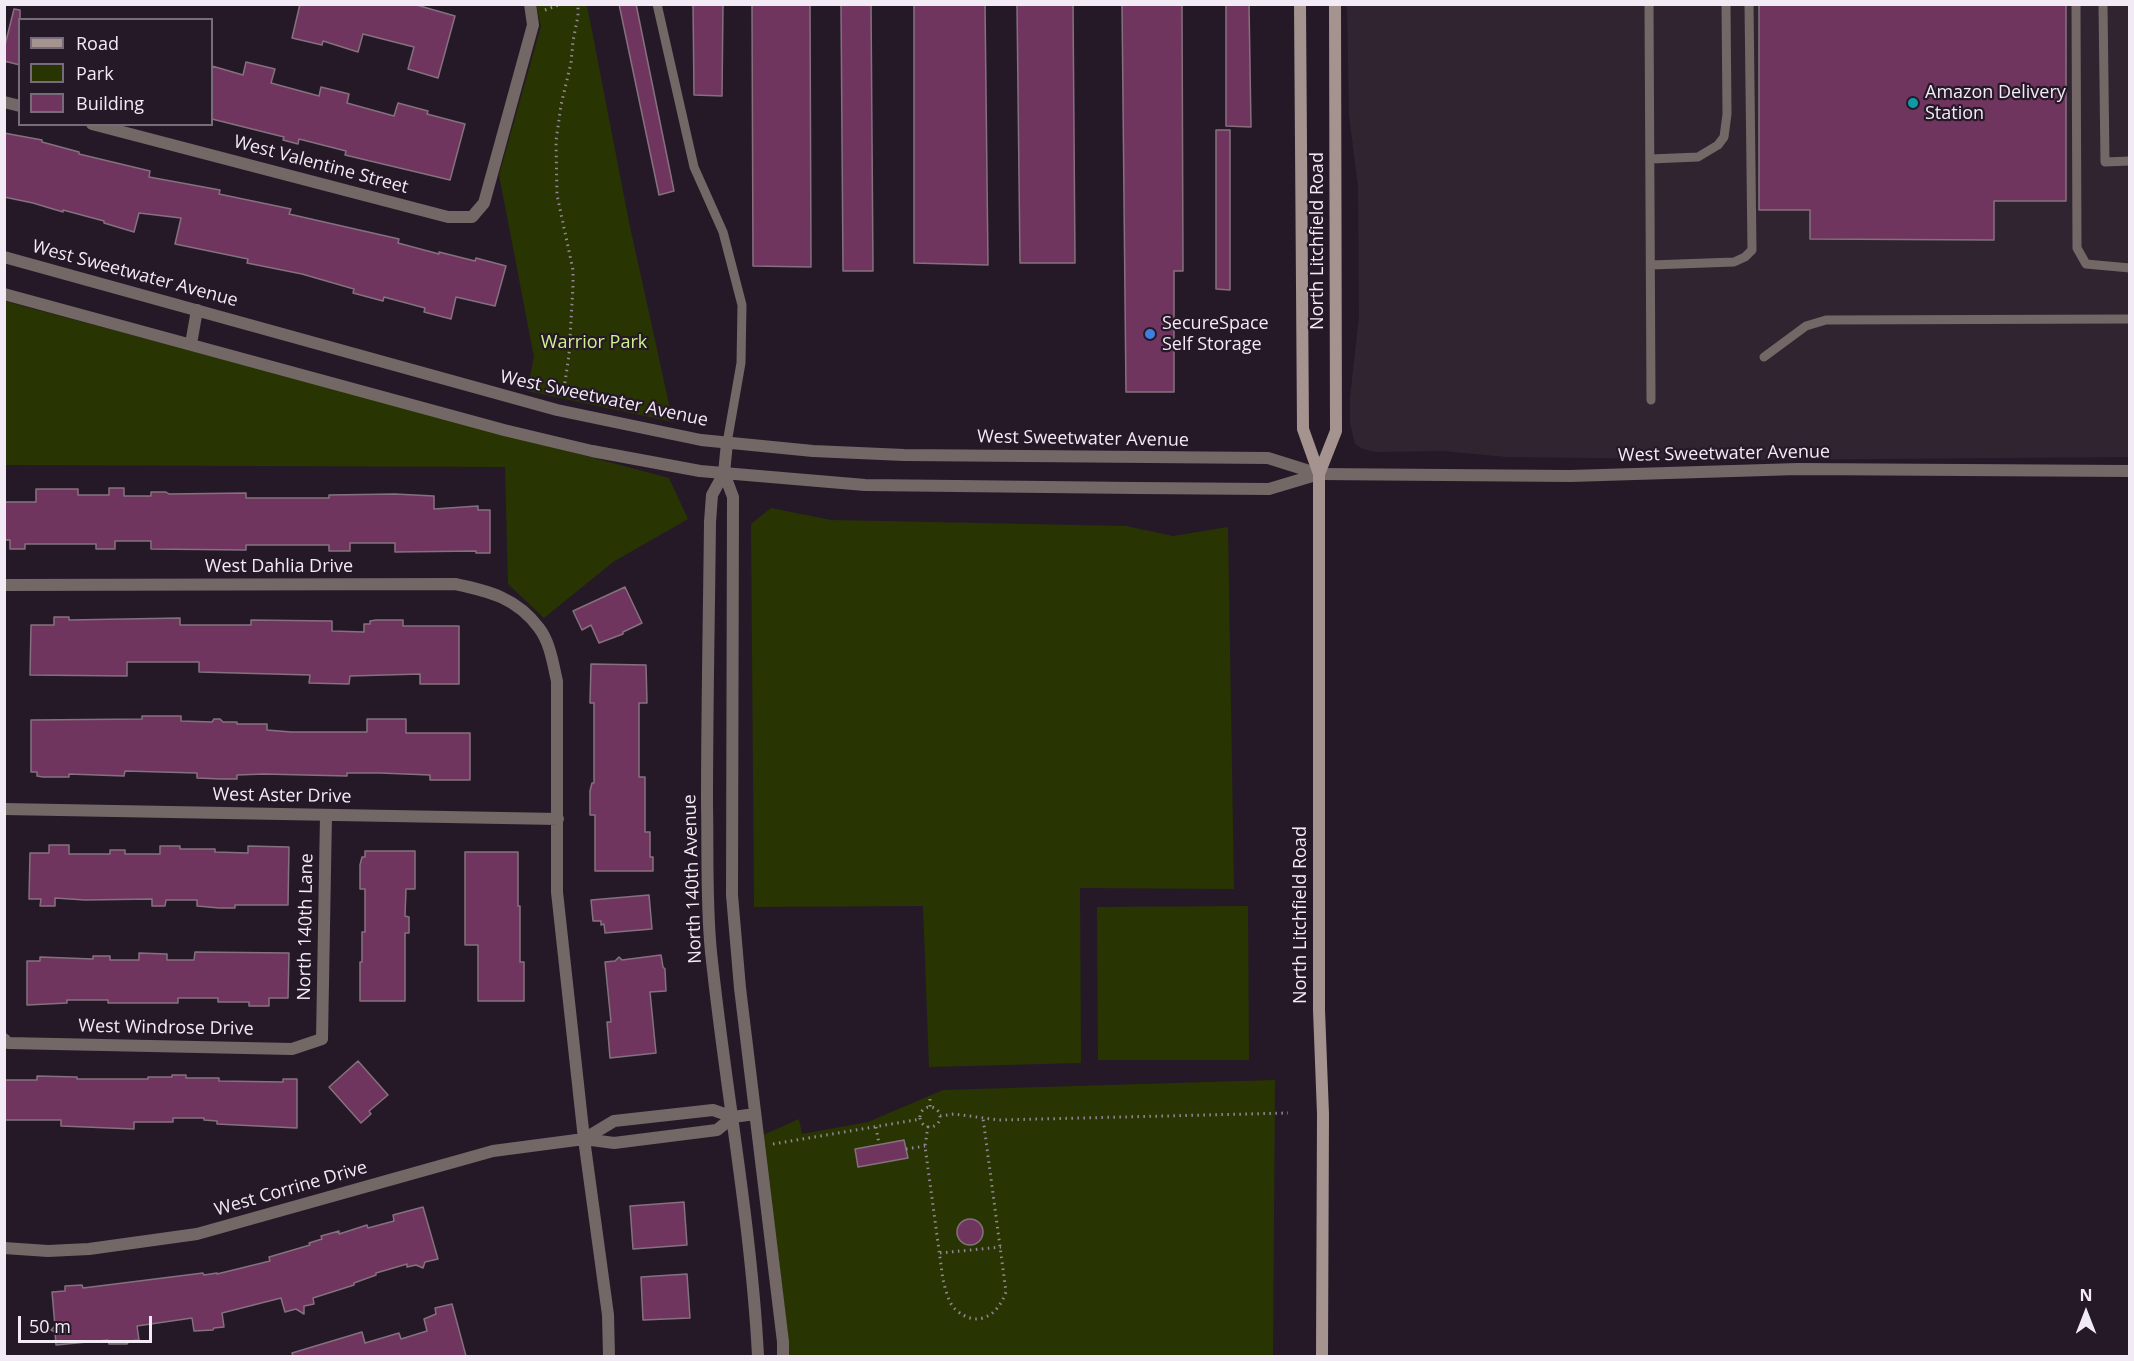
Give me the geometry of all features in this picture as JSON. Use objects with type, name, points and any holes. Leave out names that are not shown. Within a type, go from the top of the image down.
[{"type":"main road","name":"North Litchfield Road","points":[[1300,4],[1303,429],[1319,474],[1319,1010],[1323,1114],[1322,1356]]},
{"type":"main road","name":"North Litchfield Road","points":[[1319,474],[1336,431],[1335,4]]},
{"type":"street","name":"West Valentine Street","points":[[100,126],[448,217],[472,217],[484,204],[533,25],[530,4]]},
{"type":"street","name":"West Sweetwater Avenue","points":[[4,257],[546,408],[653,431],[727,443],[813,451],[904,455],[1268,458],[1319,474],[1570,476],[1798,469],[2130,471]]},
{"type":"street","name":"West Sweetwater Avenue","points":[[4,294],[547,441],[664,465],[724,473],[866,485],[980,488],[1269,489],[1319,474]]},
{"type":"street","points":[[191,344],[197,310]]},
{"type":"street","name":"North 140th Avenue","points":[[727,443],[724,473],[712,495],[710,522],[707,722],[708,889],[711,952],[733,1116],[756,1317],[758,1356]]},
{"type":"street","name":"North 140th Avenue","points":[[724,473],[733,497],[732,895],[739,978],[782,1331],[783,1356]]},
{"type":"street","name":"West Dahlia Drive","points":[[4,585],[455,584],[486,590],[512,602],[540,629],[551,654],[557,681],[558,819]]},
{"type":"street","name":"West Aster Drive","points":[[4,809],[558,819]]},
{"type":"street","name":"North 140th Lane","points":[[322,1039],[326,815]]},
{"type":"street","points":[[558,819],[556,892],[584,1139],[608,1315],[609,1356]]},
{"type":"street","name":"West Windrose Drive","points":[[6,1041],[292,1048],[322,1039]]},
{"type":"street","name":"West Corrine Drive","points":[[584,1139],[614,1121],[713,1110],[733,1116],[755,1114]]},
{"type":"street","name":"West Corrine Drive","points":[[4,1248],[48,1251],[89,1249],[197,1234],[493,1151],[584,1139],[614,1143],[717,1130],[733,1116]]},
{"type":"lane","points":[[657,4],[694,167],[723,232],[742,305],[741,363],[727,443]]},
{"type":"lane","points":[[1649,4],[1651,400]]},
{"type":"lane","points":[[1651,159],[1698,157],[1718,145],[1724,137],[1727,114],[1726,4]]},
{"type":"lane","points":[[1651,265],[1734,262],[1745,257],[1752,250],[1749,4]]},
{"type":"lane","points":[[2076,4],[2077,248],[2086,264],[2130,268]]},
{"type":"lane","points":[[2103,4],[2105,162],[2130,161]]},
{"type":"lane","points":[[1764,357],[1806,326],[1826,320],[2130,319]]},
{"type":"path","points":[[544,10],[561,4]]},
{"type":"path","points":[[564,389],[569,354],[573,270],[556,195],[556,141],[561,105],[572,63],[578,4]]},
{"type":"path","points":[[930,1099],[930,1107]]},
{"type":"path","points":[[927,1126],[938,1124],[940,1116],[936,1109],[930,1107]]},
{"type":"path","points":[[930,1107],[922,1112],[921,1119],[927,1126],[925,1146],[949,1300],[955,1310],[969,1317],[982,1319],[994,1313],[1002,1304],[1006,1292],[983,1118]]},
{"type":"path","points":[[940,1116],[954,1114],[999,1120],[1288,1113]]},
{"type":"path","points":[[773,1144],[921,1119]]},
{"type":"path","points":[[876,1127],[879,1144]]},
{"type":"path","points":[[906,1149],[925,1146]]},
{"type":"path","points":[[940,1253],[1001,1247]]},
{"type":"shaded area","points":[[1347,5],[2129,5],[2129,457],[1753,460],[1507,457],[1443,451],[1375,452],[1363,449],[1355,444],[1350,423],[1350,398],[1359,316],[1358,187],[1349,115]]},
{"type":"green space","name":"Warrior Park","points":[[536,5],[587,5],[629,222],[673,422],[527,391],[534,357],[499,175],[541,26]]},
{"type":"green space","points":[[4,301],[669,478],[688,519],[613,562],[544,618],[508,584],[505,467],[5,465]]},
{"type":"green space","points":[[771,508],[831,520],[1126,526],[1173,536],[1228,527],[1234,889],[1080,888],[1081,1063],[929,1067],[923,906],[754,907],[751,524]]},
{"type":"green space","points":[[1248,906],[1249,1060],[1098,1060],[1097,907]]},
{"type":"green space","points":[[1275,1080],[1273,1356],[787,1356],[763,1135],[799,1119],[802,1134],[868,1122],[943,1090]]},
{"type":"building","points":[[300,4],[413,4],[455,16],[438,78],[408,69],[414,47],[363,34],[358,52],[323,41],[322,45],[292,38]]},
{"type":"building","points":[[619,4],[636,4],[674,191],[659,195]]},
{"type":"building","points":[[693,4],[723,4],[722,96],[694,95]]},
{"type":"building","points":[[752,4],[810,4],[811,267],[753,266]]},
{"type":"building","points":[[841,4],[871,4],[873,271],[843,271]]},
{"type":"building","points":[[914,4],[985,4],[988,265],[914,263]]},
{"type":"building","points":[[1017,4],[1073,4],[1075,263],[1020,263]]},
{"type":"building","points":[[1122,4],[1182,4],[1183,271],[1174,271],[1174,392],[1126,392]]},
{"type":"building","points":[[1226,4],[1249,4],[1251,127],[1226,126]]},
{"type":"building","name":"Amazon Delivery Station","points":[[1759,4],[2066,4],[2066,201],[1994,201],[1994,240],[1810,239],[1810,210],[1759,210]]},
{"type":"building","points":[[14,9],[20,10],[18,64],[4,61],[4,49]]},
{"type":"building","points":[[246,62],[275,69],[271,83],[319,96],[321,87],[349,94],[347,103],[394,116],[398,103],[428,111],[427,114],[465,124],[450,180],[345,155],[346,151],[299,139],[298,144],[283,140],[284,137],[213,119],[213,66],[243,75]]},
{"type":"building","points":[[1216,130],[1230,130],[1230,290],[1216,289]]},
{"type":"building","points":[[4,133],[42,140],[42,142],[79,152],[79,154],[150,171],[149,177],[220,190],[219,194],[291,209],[289,214],[399,239],[398,243],[439,254],[439,252],[475,261],[476,258],[506,266],[495,306],[456,297],[451,319],[424,312],[425,308],[384,297],[383,301],[353,293],[354,289],[302,274],[247,263],[248,259],[175,244],[181,218],[139,213],[134,232],[104,223],[104,221],[4,197]]},
{"type":"building","points":[[109,488],[124,488],[124,496],[151,496],[151,492],[166,492],[169,494],[246,493],[246,498],[329,498],[329,495],[395,494],[434,496],[434,509],[478,506],[478,510],[490,510],[490,553],[476,553],[476,551],[395,552],[395,543],[350,543],[350,551],[329,551],[329,545],[246,545],[246,550],[151,549],[151,541],[115,541],[115,549],[96,549],[96,544],[25,544],[25,549],[10,549],[10,540],[4,540],[4,502],[36,502],[36,489],[78,489],[78,495],[109,495]]},
{"type":"building","points":[[625,587],[642,623],[623,634],[599,643],[591,625],[582,630],[573,611]]},
{"type":"building","points":[[54,617],[69,617],[69,620],[180,618],[180,625],[251,625],[251,620],[332,621],[332,631],[364,632],[364,624],[370,624],[370,621],[376,620],[403,620],[403,626],[459,626],[459,684],[420,684],[420,674],[350,676],[349,684],[309,683],[310,675],[199,672],[199,662],[127,662],[127,676],[30,675],[31,625],[54,625]]},
{"type":"building","points":[[591,664],[646,665],[647,703],[639,703],[639,777],[645,777],[645,832],[650,832],[650,857],[653,857],[653,871],[595,871],[595,815],[590,815],[590,791],[594,783],[594,703],[590,703]]},
{"type":"building","points":[[142,716],[181,716],[181,721],[212,722],[214,719],[220,719],[223,722],[237,722],[237,724],[267,724],[267,730],[291,732],[367,732],[367,719],[406,719],[406,733],[470,733],[470,780],[430,780],[430,775],[380,773],[347,773],[347,776],[237,775],[237,779],[221,779],[197,778],[197,773],[125,771],[124,776],[69,774],[69,777],[43,777],[37,776],[37,772],[31,772],[31,720],[142,719]]},
{"type":"building","points":[[49,845],[69,845],[69,854],[110,854],[110,850],[125,850],[125,854],[160,854],[160,846],[248,853],[248,846],[289,847],[288,905],[235,905],[235,908],[219,908],[197,906],[197,900],[166,900],[165,906],[152,906],[152,899],[55,898],[55,906],[40,906],[41,899],[29,899],[30,853],[49,853]]},
{"type":"building","points":[[365,851],[415,851],[415,889],[406,889],[405,916],[409,917],[409,933],[405,933],[405,1001],[360,1001],[362,932],[365,932],[365,889],[360,889],[360,865],[362,857],[365,857]]},
{"type":"building","points":[[465,852],[518,852],[520,962],[524,962],[524,1001],[478,1001],[478,945],[465,945]]},
{"type":"building","points":[[649,895],[652,929],[605,933],[604,924],[601,925],[601,921],[593,921],[591,900]]},
{"type":"building","points":[[195,952],[289,953],[288,998],[269,998],[269,1006],[249,1006],[249,1002],[218,1002],[218,998],[178,998],[178,1003],[108,1003],[108,1000],[67,1000],[67,1003],[27,1005],[27,961],[40,961],[40,957],[93,959],[93,956],[110,956],[110,960],[139,960],[139,953],[167,954],[167,960],[194,960]]},
{"type":"building","points":[[661,955],[665,969],[666,991],[650,992],[656,1053],[610,1058],[607,1022],[611,1022],[605,962],[615,961],[619,957],[622,960]]},
{"type":"building","points":[[358,1061],[388,1095],[369,1111],[371,1114],[361,1123],[329,1087]]},
{"type":"building","points":[[172,1075],[186,1075],[186,1078],[219,1078],[219,1081],[283,1082],[283,1079],[297,1079],[297,1128],[217,1124],[217,1121],[204,1120],[204,1118],[173,1118],[173,1122],[134,1122],[134,1129],[61,1126],[61,1120],[4,1120],[4,1080],[37,1080],[37,1076],[77,1077],[77,1079],[148,1079],[148,1077],[172,1077]]},
{"type":"building","points":[[904,1140],[908,1158],[858,1167],[855,1149]]},
{"type":"building","points":[[684,1202],[687,1245],[633,1249],[630,1206]]},
{"type":"building","points":[[423,1207],[438,1259],[425,1262],[423,1268],[416,1265],[407,1267],[407,1264],[376,1273],[354,1285],[313,1298],[314,1304],[304,1306],[304,1314],[296,1309],[285,1312],[281,1298],[222,1313],[224,1327],[213,1330],[194,1331],[192,1318],[137,1326],[139,1340],[129,1341],[127,1344],[109,1344],[108,1340],[56,1345],[55,1332],[51,1330],[55,1326],[52,1292],[65,1291],[65,1286],[82,1285],[83,1288],[203,1273],[204,1275],[217,1274],[270,1261],[269,1257],[310,1245],[309,1243],[322,1239],[321,1236],[394,1221],[393,1215]]},
{"type":"building","points":[[970,1219],[979,1223],[983,1232],[979,1241],[970,1245],[961,1241],[957,1232],[961,1223]]},
{"type":"building","points":[[687,1274],[690,1318],[643,1320],[641,1277]]},
{"type":"building","points":[[452,1304],[466,1356],[293,1356],[292,1353],[362,1332],[365,1343],[399,1333],[401,1339],[427,1331],[424,1319],[436,1314],[435,1308]]},
{"type":"place","name":"Amazon Delivery Station","points":[[1913,103]]},
{"type":"place","name":"SecureSpace Self Storage","points":[[1150,334]]}]
